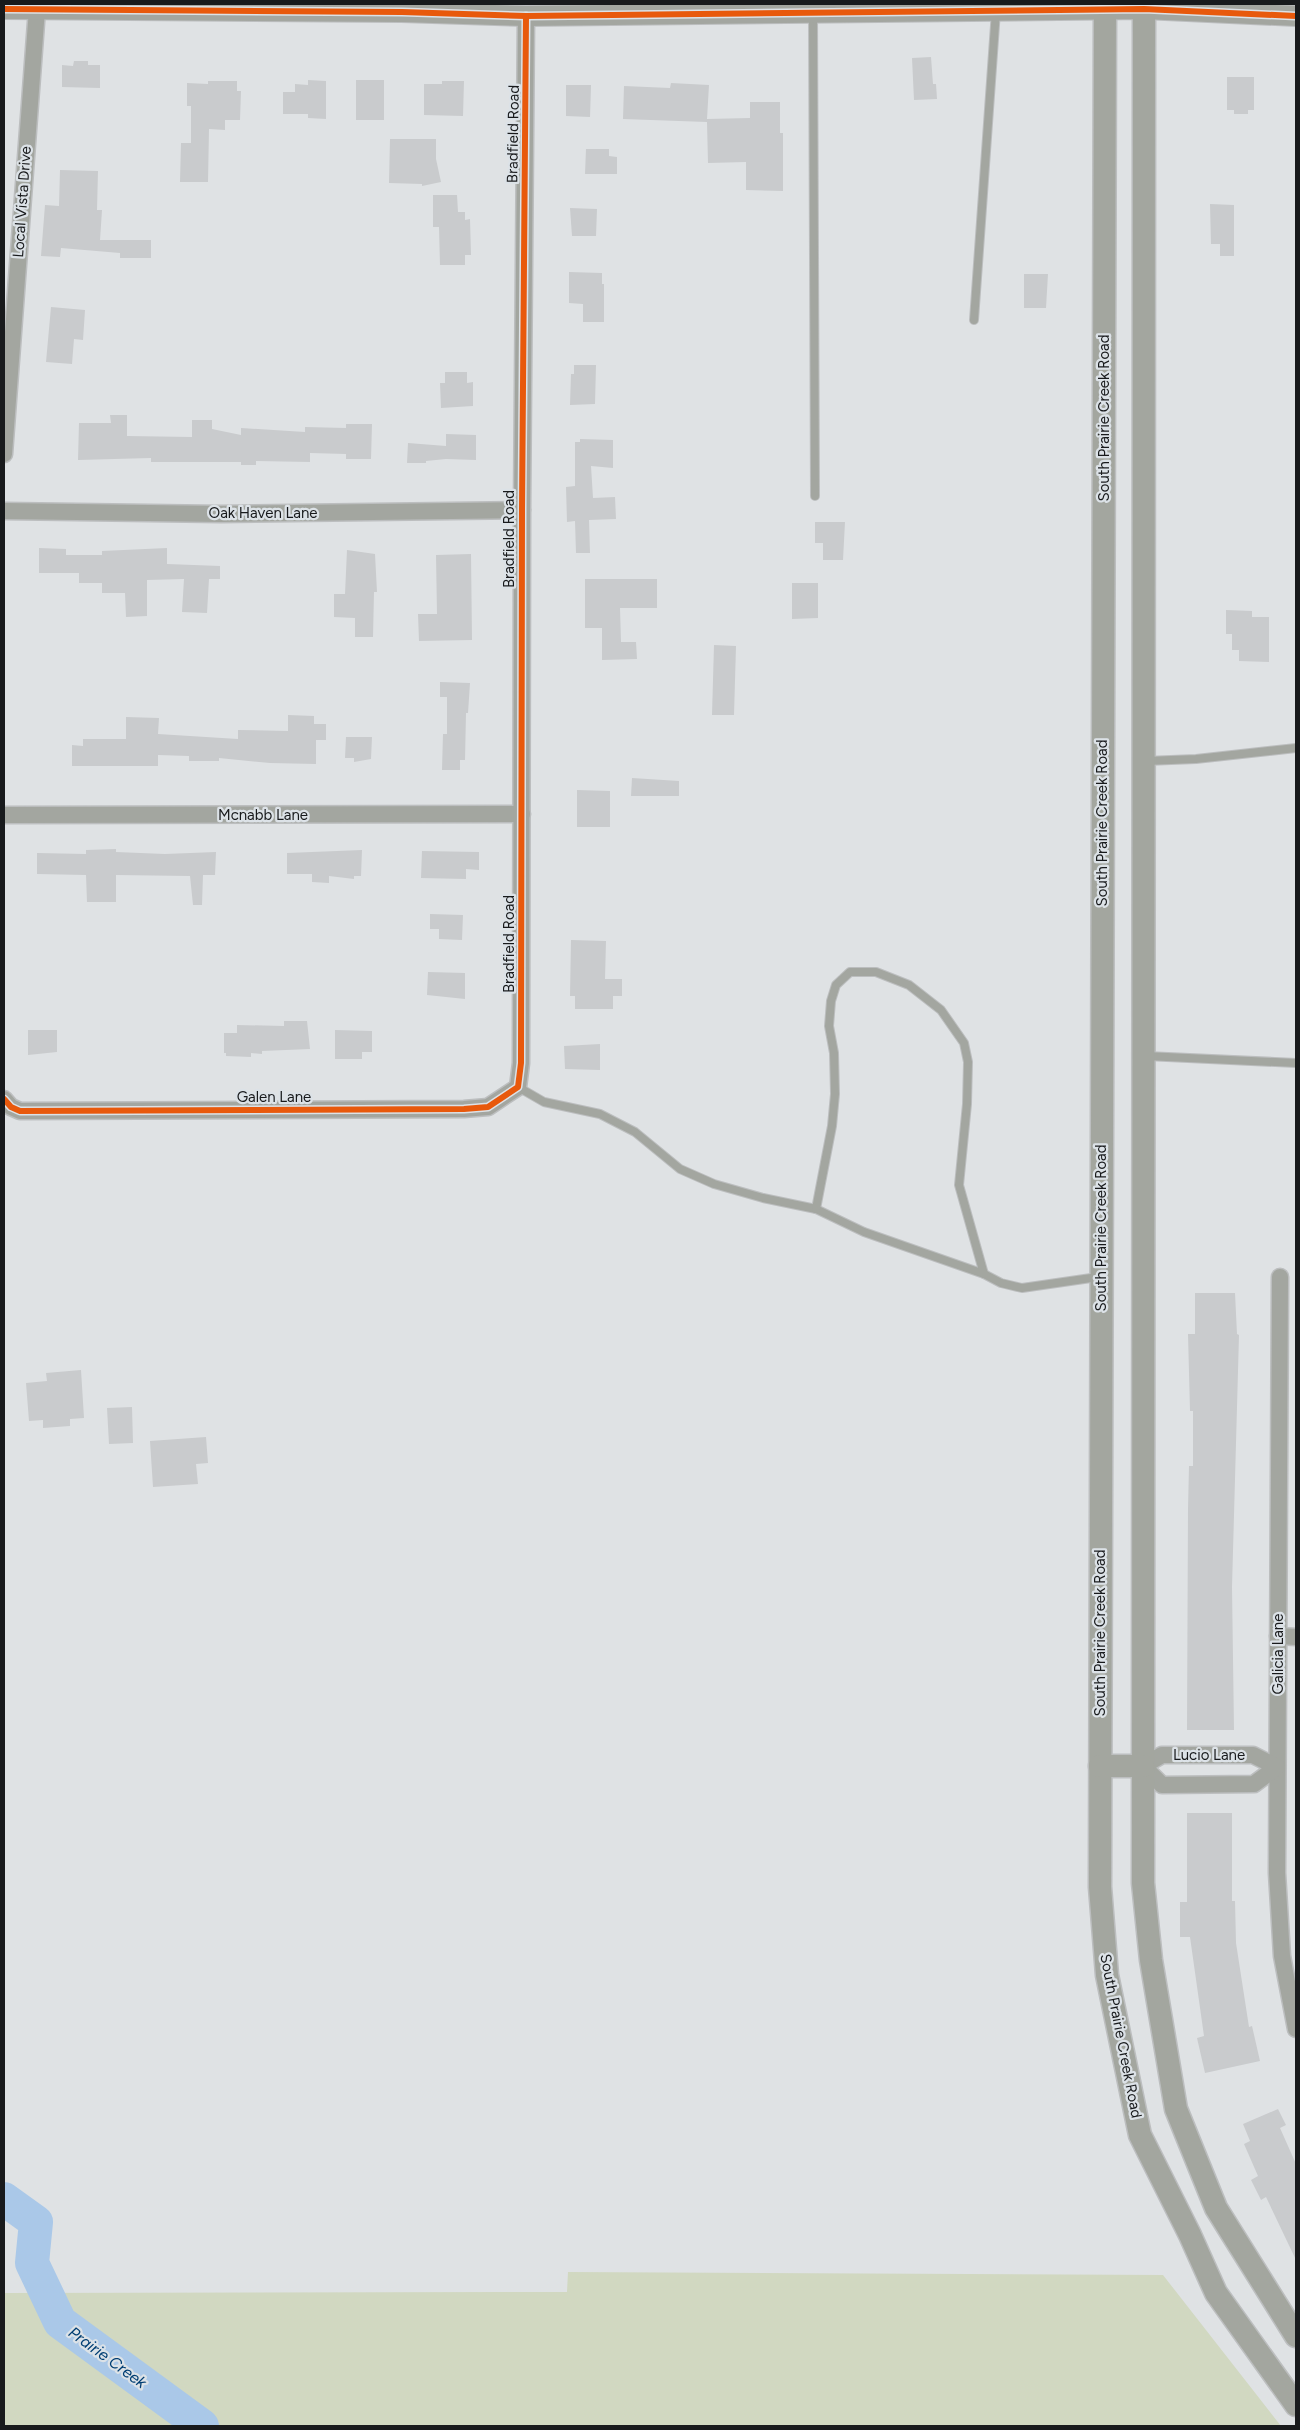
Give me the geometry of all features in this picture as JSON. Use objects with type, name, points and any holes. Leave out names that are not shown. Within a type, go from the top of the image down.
[{"type":"main road","points":[[1144,6],[1143,1883],[1150,1960],[1176,2110],[1216,2208],[1296,2336]]},
{"type":"main road","name":"South Prairie Creek Road","points":[[1105,7],[1100,1888],[1107,1975],[1140,2135],[1190,2235],[1216,2293],[1296,2405]]},
{"type":"main road","points":[[1100,1766],[1143,1766]]},
{"type":"street","points":[[4,9],[127,7],[526,16],[813,13],[874,8],[937,8],[996,11],[1027,7],[1144,6],[1296,16]]},
{"type":"street","name":"Local Vista Drive","points":[[4,454],[8,327],[37,9]]},
{"type":"street","name":"Bradfield Road","points":[[518,1087],[521,1063],[522,510],[526,16]]},
{"type":"street","name":"Oak Haven Lane","points":[[4,511],[222,514],[522,510]]},
{"type":"street","name":"Mcnabb Lane","points":[[4,815],[522,814]]},
{"type":"street","name":"Galen Lane","points":[[4,1098],[11,1108],[20,1111],[464,1109],[488,1108],[518,1087]]},
{"type":"street","name":"Galicia Lane","points":[[1280,1277],[1277,1873],[1282,1956],[1296,2029]]},
{"type":"street","points":[[1278,1636],[1296,1637]]},
{"type":"street","name":"Lucio Lane","points":[[1162,1755],[1253,1755],[1277,1767],[1254,1784],[1162,1786],[1143,1766],[1162,1755]]},
{"type":"lane","points":[[974,320],[996,11]]},
{"type":"lane","points":[[813,13],[815,496]]},
{"type":"lane","points":[[1144,761],[1196,759],[1296,748]]},
{"type":"lane","points":[[816,1209],[832,1126],[835,1094],[834,1053],[829,1026],[831,1001],[836,985],[850,972],[876,972],[909,985],[941,1010],[964,1043],[968,1062],[967,1104],[959,1185],[984,1274]]},
{"type":"lane","points":[[1144,1056],[1296,1063]]},
{"type":"lane","points":[[518,1087],[544,1102],[600,1114],[635,1132],[680,1169],[714,1184],[763,1198],[816,1209],[864,1232],[984,1274],[1001,1283],[1022,1288],[1101,1277]]},
{"type":"green space","points":[[568,2272],[1163,2275],[1281,2426],[4,2426],[4,2293],[567,2292]]},
{"type":"building","points":[[931,57],[933,84],[936,84],[937,99],[914,100],[912,58]]},
{"type":"building","points":[[74,61],[88,61],[88,65],[100,65],[100,88],[62,87],[62,65],[73,66]]},
{"type":"building","points":[[1227,77],[1254,77],[1254,110],[1248,110],[1248,114],[1234,114],[1234,110],[1227,110]]},
{"type":"building","points":[[308,80],[326,81],[326,119],[308,118],[308,114],[283,114],[283,92],[295,92],[295,84],[308,85]]},
{"type":"building","points":[[356,80],[384,80],[384,120],[356,120]]},
{"type":"building","points":[[208,81],[237,81],[237,91],[241,91],[240,120],[225,120],[225,130],[209,129],[208,182],[180,182],[181,143],[191,143],[191,106],[187,106],[187,83],[208,84]]},
{"type":"building","points":[[442,81],[464,81],[463,116],[424,115],[424,84],[442,84]]},
{"type":"building","points":[[671,83],[709,85],[707,119],[750,118],[750,102],[780,102],[780,133],[783,133],[783,191],[746,190],[746,162],[708,163],[707,122],[623,119],[624,86],[670,88]]},
{"type":"building","points":[[566,85],[591,85],[590,117],[566,116]]},
{"type":"building","points":[[390,139],[436,139],[436,159],[441,182],[422,186],[422,184],[389,183]]},
{"type":"building","points":[[586,149],[609,149],[609,156],[617,157],[617,174],[585,174]]},
{"type":"building","points":[[60,170],[98,171],[97,210],[102,210],[100,240],[151,240],[151,258],[120,258],[120,253],[61,248],[60,257],[41,256],[45,205],[59,206]]},
{"type":"building","points":[[433,195],[457,195],[458,212],[465,212],[465,220],[470,219],[471,255],[465,255],[465,265],[440,265],[439,227],[433,227]]},
{"type":"building","points":[[1210,204],[1234,205],[1234,256],[1220,256],[1220,244],[1211,244]]},
{"type":"building","points":[[570,208],[597,209],[596,236],[572,236]]},
{"type":"building","points":[[569,272],[602,273],[602,284],[604,284],[604,322],[583,322],[583,304],[569,303]]},
{"type":"building","points":[[1024,274],[1048,274],[1046,308],[1024,308]]},
{"type":"building","points":[[51,307],[85,310],[83,340],[74,339],[72,364],[46,362]]},
{"type":"building","points":[[574,365],[596,365],[595,404],[570,405],[571,374],[574,374]]},
{"type":"building","points":[[445,372],[467,372],[467,383],[473,382],[473,406],[441,408],[440,383],[445,383]]},
{"type":"building","points":[[110,415],[127,415],[127,436],[192,437],[192,420],[212,420],[212,429],[241,435],[241,428],[305,432],[305,427],[346,428],[346,424],[372,424],[371,459],[346,459],[346,454],[310,453],[310,462],[256,461],[256,465],[241,465],[241,462],[151,462],[151,458],[78,460],[79,423],[111,423]]},
{"type":"building","points":[[446,434],[476,435],[476,460],[446,459],[426,461],[426,463],[407,463],[408,443],[446,446]]},
{"type":"building","points":[[580,439],[613,440],[613,468],[591,466],[593,498],[615,497],[616,519],[589,520],[590,553],[576,553],[575,521],[567,522],[566,487],[575,486],[575,442],[580,442]]},
{"type":"building","points":[[815,522],[845,522],[843,560],[823,560],[823,543],[815,543]]},
{"type":"building","points":[[39,548],[66,549],[66,555],[102,555],[102,551],[167,548],[167,564],[220,566],[220,579],[209,579],[207,613],[182,612],[184,579],[147,580],[147,616],[126,617],[125,593],[102,593],[102,583],[79,583],[79,573],[39,573]]},
{"type":"building","points":[[347,550],[375,554],[377,592],[374,592],[373,637],[355,637],[355,618],[334,617],[334,594],[345,594]]},
{"type":"building","points":[[471,554],[472,640],[419,641],[418,614],[437,614],[436,555]]},
{"type":"building","points":[[585,579],[657,579],[657,608],[620,608],[621,642],[636,642],[637,659],[602,660],[602,628],[585,628]]},
{"type":"building","points":[[792,583],[818,583],[818,618],[792,619]]},
{"type":"building","points":[[1226,610],[1252,611],[1252,617],[1269,617],[1269,662],[1239,661],[1239,650],[1232,650],[1232,634],[1226,634]]},
{"type":"building","points":[[714,645],[736,646],[734,715],[712,715]]},
{"type":"building","points":[[440,682],[470,683],[468,713],[466,713],[465,760],[460,760],[460,770],[442,770],[443,734],[447,734],[447,697],[440,697]]},
{"type":"building","points":[[288,715],[314,716],[314,724],[326,724],[326,740],[316,740],[316,764],[270,763],[219,758],[219,761],[189,761],[189,756],[158,755],[158,766],[72,766],[72,745],[83,746],[83,739],[126,739],[126,717],[159,718],[158,734],[238,739],[238,730],[288,731]]},
{"type":"building","points":[[346,737],[372,737],[371,759],[354,762],[354,758],[345,758]]},
{"type":"building","points":[[632,778],[679,781],[679,796],[631,796]]},
{"type":"building","points":[[577,790],[610,791],[610,827],[577,827]]},
{"type":"building","points":[[116,849],[116,852],[165,854],[216,852],[215,875],[203,875],[202,905],[193,905],[190,876],[116,875],[116,902],[87,902],[86,875],[37,874],[37,853],[86,854],[86,850]]},
{"type":"building","points":[[362,850],[361,876],[354,876],[354,879],[329,876],[329,883],[312,882],[312,874],[287,874],[287,853]]},
{"type":"building","points":[[422,851],[479,852],[479,870],[466,869],[466,879],[421,878]]},
{"type":"building","points":[[430,914],[463,915],[462,940],[439,939],[439,929],[430,929]]},
{"type":"building","points":[[571,940],[606,941],[605,979],[622,979],[622,996],[613,996],[613,1009],[575,1009],[575,996],[570,996]]},
{"type":"building","points":[[428,972],[465,973],[465,999],[427,995]]},
{"type":"building","points":[[284,1021],[307,1021],[310,1049],[262,1051],[262,1054],[251,1053],[251,1057],[226,1056],[226,1053],[224,1053],[224,1033],[237,1033],[237,1025],[284,1026]]},
{"type":"building","points":[[28,1030],[57,1030],[57,1052],[28,1055]]},
{"type":"building","points":[[335,1030],[372,1031],[372,1052],[362,1052],[362,1059],[335,1059]]},
{"type":"building","points":[[600,1044],[600,1070],[565,1069],[564,1046]]},
{"type":"building","points":[[1195,1293],[1235,1293],[1237,1334],[1239,1335],[1232,1587],[1234,1730],[1187,1730],[1188,1509],[1189,1466],[1193,1466],[1193,1411],[1190,1411],[1188,1334],[1195,1334]]},
{"type":"building","points":[[81,1370],[84,1418],[70,1419],[70,1426],[43,1428],[43,1420],[29,1421],[26,1383],[47,1381],[46,1373]]},
{"type":"building","points":[[132,1407],[133,1443],[109,1444],[107,1408]]},
{"type":"building","points":[[206,1437],[208,1463],[196,1464],[198,1484],[153,1487],[150,1441]]},
{"type":"building","points":[[1187,1813],[1232,1813],[1232,1901],[1235,1901],[1236,1943],[1249,2027],[1252,2026],[1260,2061],[1205,2073],[1197,2038],[1204,2036],[1190,1937],[1180,1937],[1180,1902],[1187,1902]]},
{"type":"building","points":[[1278,2109],[1286,2125],[1280,2128],[1296,2164],[1296,2260],[1266,2197],[1261,2200],[1251,2180],[1258,2176],[1244,2144],[1250,2141],[1243,2124]]},
{"type":"waterway","name":"Prairie Creek","points":[[4,2199],[36,2222],[32,2263],[60,2322],[202,2426]]},
{"type":"cycle path","points":[[4,9],[402,12],[526,16],[1144,9],[1296,16]]},
{"type":"cycle path","points":[[4,1099],[11,1107],[20,1111],[464,1109],[488,1107],[518,1087],[521,1063],[522,510],[526,16]]}]
